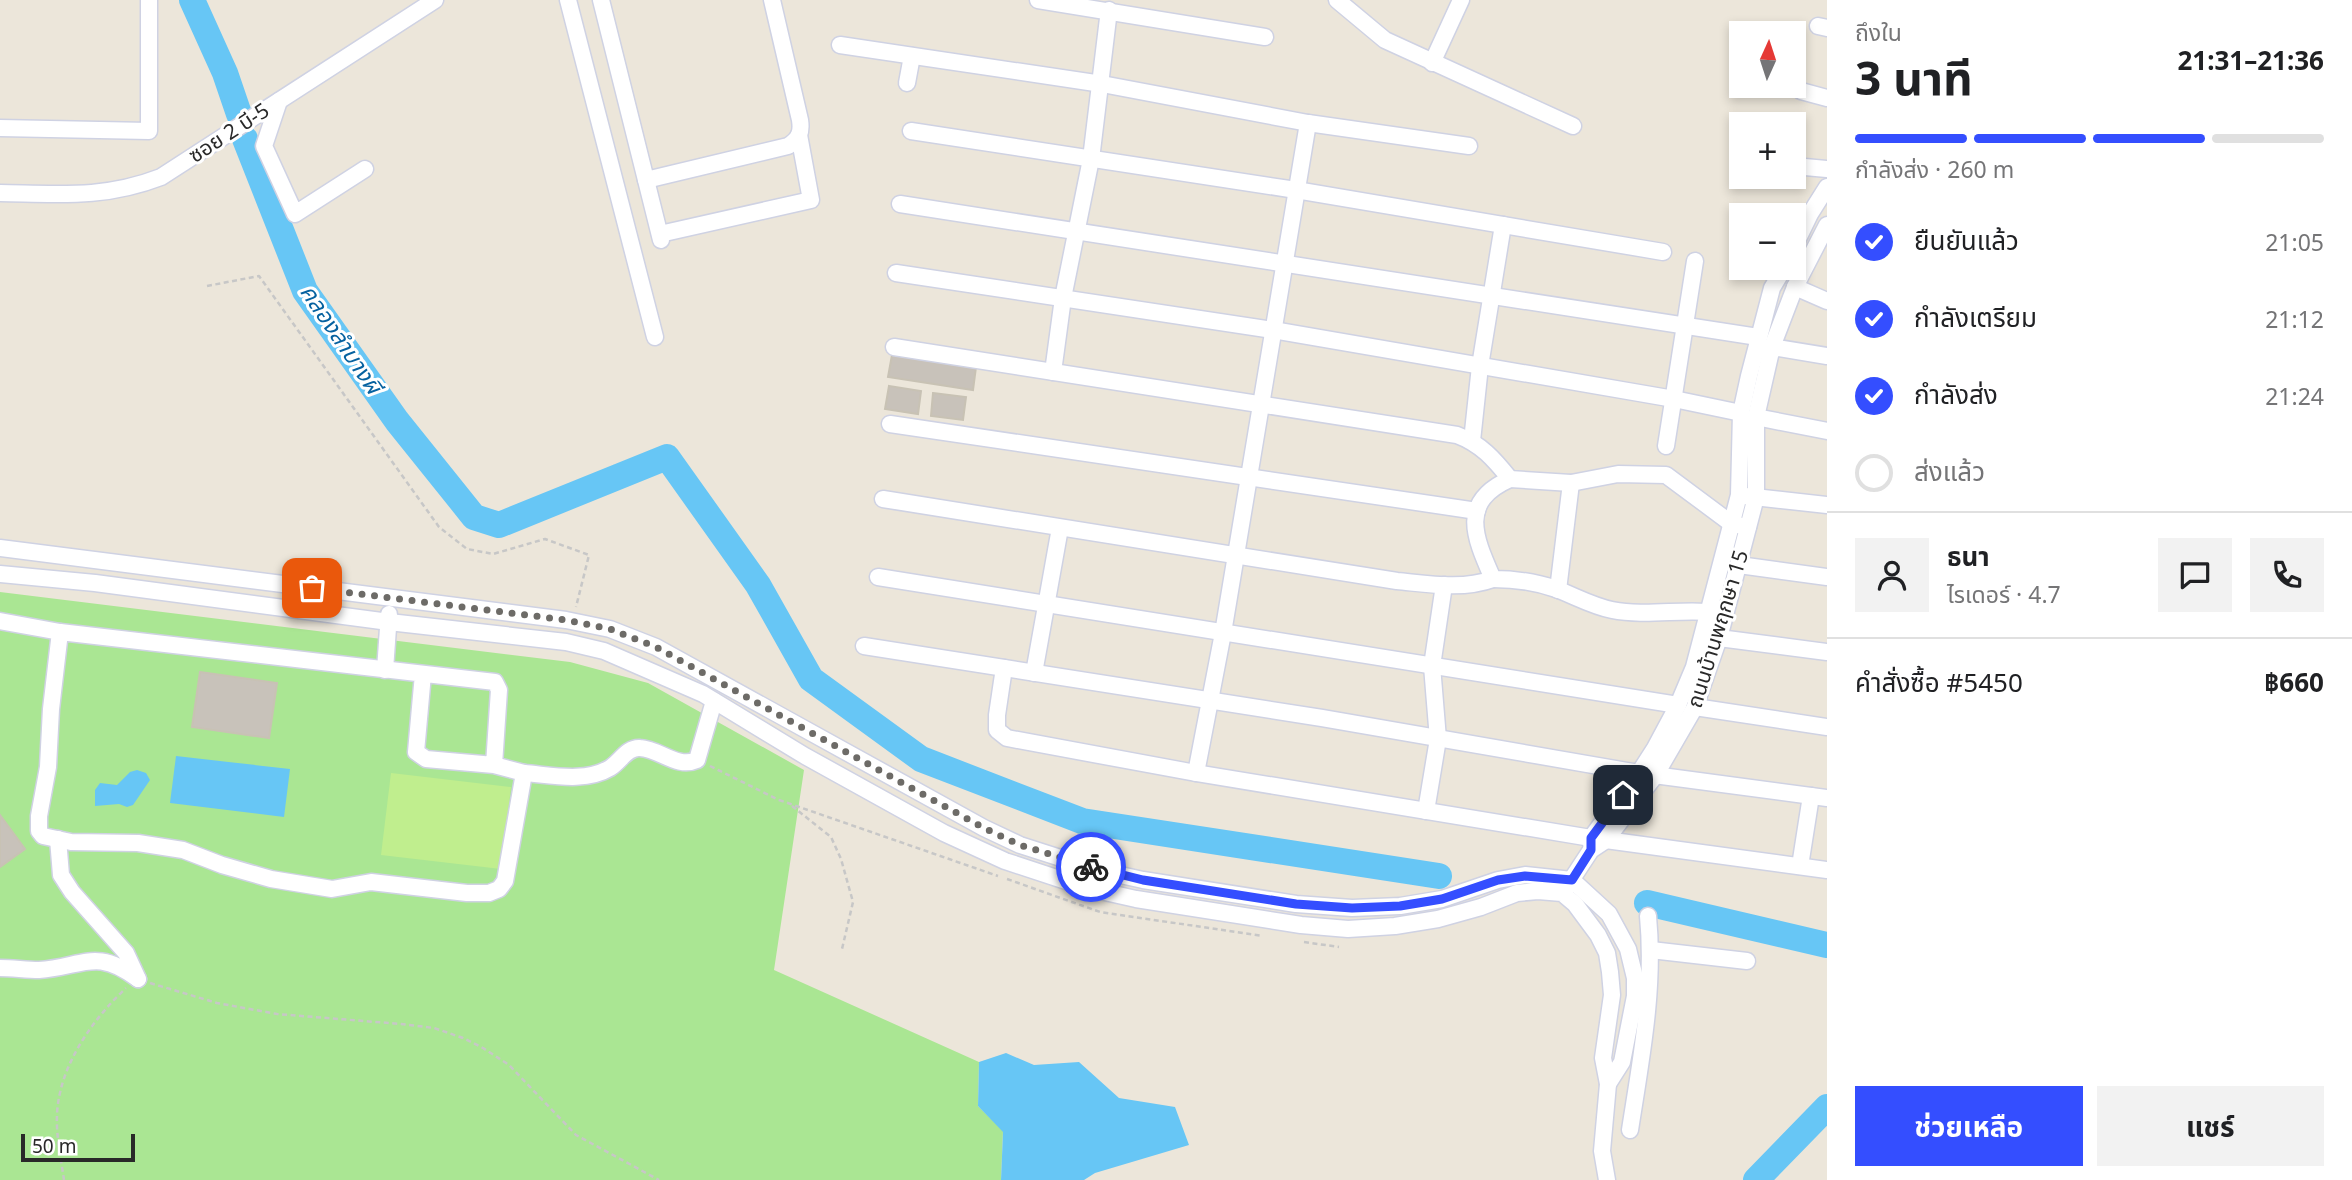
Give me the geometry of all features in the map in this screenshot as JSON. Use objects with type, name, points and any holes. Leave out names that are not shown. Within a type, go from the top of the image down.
[{"type":"street","points":[[0,128],[149,131],[149,0]]},
{"type":"street","points":[[568,0],[655,337]]},
{"type":"street","points":[[600,0],[661,237],[811,200],[799,135]]},
{"type":"street","points":[[646,180],[788,146],[797,140],[801,129],[800,120],[772,0]]},
{"type":"street","points":[[1038,0],[1265,37]]},
{"type":"street","points":[[1337,0],[1385,40],[1573,126]]},
{"type":"street","points":[[1432,62],[1461,0]]},
{"type":"street","name":"ซอย 2 บี-5","points":[[0,193],[107,193],[133,188],[160,177],[427,2]]},
{"type":"street","points":[[1053,372],[1063,298],[1091,159],[1109,10]]},
{"type":"street","points":[[840,45],[1102,84],[1308,123],[1469,146]]},
{"type":"street","points":[[907,83],[912,55]]},
{"type":"street","points":[[1806,92],[1827,98]]},
{"type":"street","points":[[279,101],[264,146],[295,214],[365,169]]},
{"type":"street","points":[[1196,773],[1223,633],[1308,123]]},
{"type":"street","points":[[911,131],[1296,190],[1663,252]]},
{"type":"street","points":[[1806,167],[1827,169]]},
{"type":"street","points":[[1806,226],[1825,194]]},
{"type":"street","points":[[900,204],[1758,337]]},
{"type":"street","points":[[1472,441],[1490,295],[1503,225]]},
{"type":"street","name":"ถนนบ้านพฤกษา 15","points":[[1748,415],[1796,287],[1827,225]]},
{"type":"street","points":[[1666,446],[1695,261]]},
{"type":"street","points":[[896,273],[1273,330],[1674,399],[1827,431]]},
{"type":"street","name":"ถนนบ้านพฤกษา 15","points":[[1567,887],[1695,708],[1719,638],[1717,613],[1748,496],[1748,415],[1758,337],[1777,280]]},
{"type":"street","points":[[1796,287],[1827,301]]},
{"type":"street","points":[[894,347],[1457,435],[1490,453],[1510,479]]},
{"type":"street","points":[[1772,347],[1827,356]]},
{"type":"street","points":[[890,424],[1477,511]]},
{"type":"street","points":[[1493,579],[1475,533],[1477,511],[1487,491],[1510,479],[1572,482],[1618,474],[1666,475],[1740,526]]},
{"type":"street","points":[[1558,590],[1572,482]]},
{"type":"street","points":[[1748,496],[1827,505]]},
{"type":"street","points":[[883,499],[1397,581],[1444,585],[1480,584],[1493,579],[1512,579],[1558,590],[1590,604],[1633,614],[1656,611],[1717,613]]},
{"type":"street","name":"ถนนบ้านพฤกษา 15","points":[[1647,774],[1739,565],[1740,526]]},
{"type":"street","points":[[1034,673],[1060,527]]},
{"type":"street","points":[[0,548],[573,621],[610,629],[656,647],[984,828],[1020,845],[1098,870],[1143,880],[1296,904],[1352,908],[1400,906],[1442,899],[1498,880],[1525,876],[1567,887],[1609,914],[1628,949],[1635,978],[1635,996],[1622,1062],[1608,1084]]},
{"type":"street","points":[[1739,565],[1827,577]]},
{"type":"street","points":[[0,573],[566,642],[604,651],[714,701],[804,756],[944,833],[1005,861],[1087,888],[1136,899],[1301,925],[1348,929],[1395,926],[1438,919],[1517,893],[1567,887]]},
{"type":"street","points":[[878,577],[1678,705]]},
{"type":"street","points":[[1426,811],[1438,739],[1432,666],[1444,585]]},
{"type":"street","points":[[385,670],[390,598]]},
{"type":"street","points":[[0,621],[60,632],[495,682],[498,685],[494,765]]},
{"type":"street","points":[[60,632],[48,766],[38,825],[43,836],[71,842],[138,843],[183,850],[271,879],[332,889],[371,882],[489,893],[499,889],[505,881],[524,773]]},
{"type":"street","points":[[1719,638],[1827,652]]},
{"type":"street","points":[[864,646],[1209,700],[1647,774],[1819,797],[1800,866]]},
{"type":"street","points":[[1004,668],[997,730],[1007,738],[1596,843],[1827,870]]},
{"type":"street","points":[[423,674],[416,752],[418,756],[436,761],[494,765],[524,773],[568,777],[592,774],[609,768],[628,751],[638,748],[681,762],[697,760],[714,701]]},
{"type":"street","points":[[1695,708],[1827,727]]},
{"type":"street","points":[[58,839],[61,875],[72,892],[126,953],[138,979]]},
{"type":"street","points":[[1567,887],[1606,953],[1612,995],[1603,1058],[1608,1084],[1602,1151],[1607,1180]]},
{"type":"street","points":[[1604,1112],[1631,1123],[1645,1044],[1651,950],[1648,916]]},
{"type":"street","points":[[1651,950],[1747,961]]},
{"type":"street","points":[[0,968],[38,970],[88,960],[111,963],[138,979]]},
{"type":"path","points":[[206,286],[259,276],[439,527],[467,549],[493,554],[545,539],[589,555],[573,621]]},
{"type":"path","points":[[697,760],[797,808],[831,837],[841,859],[853,902],[842,949]]},
{"type":"path","points":[[64,1180],[57,1115],[61,1091],[70,1066],[92,1027],[125,989],[138,979],[217,1003],[277,1014],[434,1028],[463,1038],[509,1065],[576,1135],[659,1180]]},
{"type":"green space","points":[[0,592],[570,662],[648,683],[804,770],[774,970],[979,1062],[978,1106],[1003,1131],[1001,1180],[0,1180]]},
{"type":"green space","points":[[391,773],[511,787],[501,869],[381,855]]},
{"type":"water","points":[[176,756],[290,769],[284,817],[170,803]]},
{"type":"water","points":[[137,770],[146,773],[150,780],[133,805],[95,806],[95,790],[100,783],[117,785],[130,772]]},
{"type":"water","points":[[1006,1053],[1034,1065],[1079,1062],[1119,1098],[1175,1107],[1189,1145],[1095,1173],[1084,1180],[1001,1180],[1003,1132],[978,1106],[979,1062]]},
{"type":"building","points":[[892,355],[976,367],[973,390],[888,377]]},
{"type":"building","points":[[889,386],[921,391],[918,414],[885,409]]},
{"type":"building","points":[[933,393],[966,397],[963,420],[931,416]]},
{"type":"building","points":[[200,672],[277,683],[269,738],[192,727]]},
{"type":"building","points":[[0,815],[25,849],[0,867]]},
{"type":"waterway","name":"คลองลำบางผี","points":[[192,0],[225,73],[239,114]]},
{"type":"waterway","points":[[245,139],[305,291],[397,421],[474,517],[499,525],[667,457],[758,585],[811,679],[921,759],[1082,821],[1439,876]]},
{"type":"waterway","points":[[1647,903],[1827,945]]},
{"type":"waterway","points":[[1756,1180],[1827,1107]]},
{"type":"way so far","points":[[312,588],[566,620],[610,629],[656,647],[984,828],[1020,845],[1091,867]]},
{"type":"route","points":[[1091,867],[1143,880],[1296,904],[1352,908],[1400,906],[1442,899],[1498,880],[1525,876],[1572,880],[1591,850],[1591,838],[1623,795]]}]
